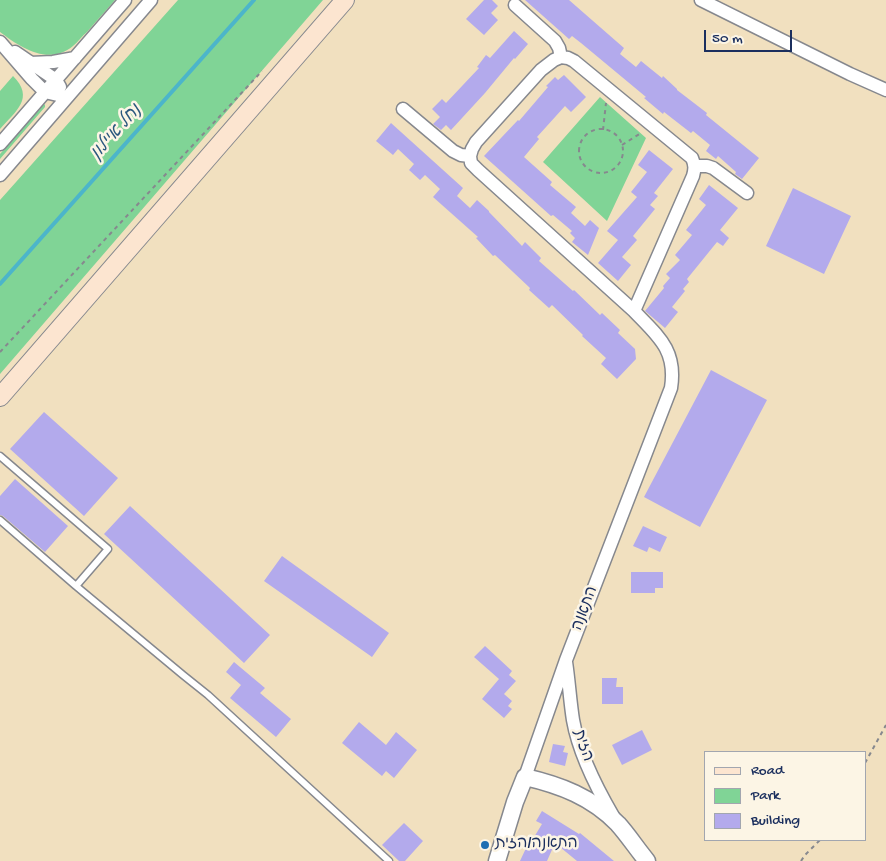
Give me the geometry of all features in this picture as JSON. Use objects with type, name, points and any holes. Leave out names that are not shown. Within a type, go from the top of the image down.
[{"type":"main road","points":[[0,397],[345,0]]},
{"type":"street","points":[[0,144],[125,0]]},
{"type":"street","points":[[0,175],[151,0]]},
{"type":"street","points":[[701,0],[886,90]]},
{"type":"street","points":[[515,5],[555,41],[561,57]]},
{"type":"street","points":[[2,44],[56,80],[66,97]]},
{"type":"street","points":[[2,44],[45,92],[66,97]]},
{"type":"street","points":[[561,57],[574,61],[607,88],[692,158],[695,166],[693,176],[634,311],[478,170],[472,163],[470,156],[476,142],[541,70],[554,60],[561,57]]},
{"type":"street","points":[[30,63],[53,62],[75,58]]},
{"type":"street","points":[[403,109],[452,151],[470,156]]},
{"type":"street","points":[[695,166],[713,168],[747,193]]},
{"type":"street","name":"התאנה","points":[[497,861],[515,802],[566,660],[671,388],[672,369],[666,348],[657,335],[634,311]]},
{"type":"street","name":"הזית","points":[[566,660],[573,721],[585,759],[600,794],[618,825],[647,861]]},
{"type":"street","name":"הזית","points":[[525,777],[561,786],[579,794],[595,804],[618,825]]},
{"type":"lane","points":[[0,456],[108,549],[76,586]]},
{"type":"lane","points":[[0,520],[76,586],[208,694],[389,861]]},
{"type":"path","points":[[0,352],[265,68]]},
{"type":"path","points":[[603,130],[607,88]]},
{"type":"path","points":[[622,145],[654,126]]},
{"type":"path","points":[[603,130],[614,133],[622,145],[623,152],[618,165],[613,170],[599,173],[586,168],[579,155],[579,148],[586,135],[592,131],[603,130]]},
{"type":"path","points":[[866,761],[886,725]]},
{"type":"path","points":[[801,861],[819,841]]},
{"type":"green space","points":[[0,0],[115,0],[73,46],[64,52],[45,55],[26,49],[0,32]]},
{"type":"green space","points":[[178,0],[323,0],[0,374],[0,200]]},
{"type":"green space","points":[[13,76],[19,84],[23,98],[17,110],[0,129],[0,91]]},
{"type":"green space","points":[[600,97],[646,138],[607,221],[543,162]]},
{"type":"green space","points":[[44,104],[45,107],[0,159],[0,154]]},
{"type":"building","points":[[484,0],[492,0],[498,6],[491,13],[498,20],[484,35],[466,19]]},
{"type":"building","points":[[525,0],[569,0],[624,48],[620,54],[636,67],[641,61],[662,78],[663,76],[677,90],[707,113],[706,115],[759,158],[742,179],[718,156],[716,159],[706,151],[710,145],[693,131],[691,133],[664,112],[663,114],[644,98],[646,97],[581,43],[572,36],[569,39]]},
{"type":"building","points":[[514,31],[528,44],[515,59],[451,130],[446,125],[441,130],[433,124],[440,117],[432,109],[442,99],[446,103],[479,68],[477,67],[486,55],[490,58]]},
{"type":"building","points":[[564,75],[586,97],[571,112],[565,106],[537,137],[539,139],[524,157],[552,182],[550,185],[576,207],[571,213],[585,226],[590,220],[599,228],[588,255],[572,242],[575,238],[570,233],[572,231],[553,215],[551,216],[484,156],[519,121],[548,87],[546,86],[555,77],[558,80]]},
{"type":"building","points":[[391,123],[463,188],[457,196],[470,208],[477,200],[522,246],[525,242],[541,258],[539,261],[600,315],[602,313],[620,330],[618,333],[635,349],[636,359],[617,379],[601,364],[606,358],[583,335],[552,305],[549,308],[529,290],[530,288],[495,255],[493,256],[476,238],[478,237],[433,197],[440,189],[425,175],[420,180],[409,170],[414,164],[398,149],[393,155],[376,141]]},
{"type":"building","points":[[649,150],[673,169],[654,193],[658,196],[650,205],[655,209],[633,236],[637,240],[622,257],[631,265],[618,281],[598,263],[618,240],[607,231],[637,197],[631,192],[647,172],[638,165]]},
{"type":"building","points":[[709,185],[738,208],[720,230],[729,238],[723,246],[717,242],[687,279],[689,282],[683,289],[685,291],[672,307],[678,312],[665,328],[645,311],[670,278],[666,274],[680,260],[675,255],[692,235],[686,230],[706,205],[699,199]]},
{"type":"building","points":[[793,188],[851,216],[824,274],[766,246]]},
{"type":"building","points":[[711,370],[767,400],[700,527],[644,497]]},
{"type":"building","points":[[44,412],[118,478],[84,516],[10,449]]},
{"type":"building","points":[[15,479],[68,526],[45,552],[0,515],[0,496]]},
{"type":"building","points":[[130,506],[270,635],[244,663],[104,534]]},
{"type":"building","points":[[643,526],[667,537],[660,552],[649,547],[647,552],[633,546]]},
{"type":"building","points":[[282,556],[389,633],[372,657],[264,581]]},
{"type":"building","points":[[631,572],[663,572],[663,588],[655,588],[655,593],[631,593]]},
{"type":"building","points":[[485,646],[512,671],[509,675],[516,681],[504,694],[512,701],[508,706],[512,709],[504,718],[482,699],[499,679],[474,657]]},
{"type":"building","points":[[234,662],[265,688],[260,693],[291,719],[276,737],[230,698],[241,685],[226,672]]},
{"type":"building","points":[[602,678],[617,678],[616,687],[623,687],[623,704],[602,704]]},
{"type":"building","points":[[359,722],[386,745],[396,732],[417,750],[394,778],[386,771],[382,776],[342,743]]},
{"type":"building","points":[[642,730],[652,750],[622,765],[612,745]]},
{"type":"building","points":[[553,744],[565,746],[563,752],[568,753],[565,766],[549,762]]},
{"type":"building","points":[[542,811],[580,833],[614,861],[577,861],[555,843],[547,861],[520,861],[527,846],[542,824],[536,821]]},
{"type":"building","points":[[404,823],[423,841],[405,861],[399,861],[382,845]]},
{"type":"waterway","name":"נחל איילון","points":[[0,284],[254,0]]},
{"type":"place","name":"התאנה/הזית","points":[[485,845]]}]
